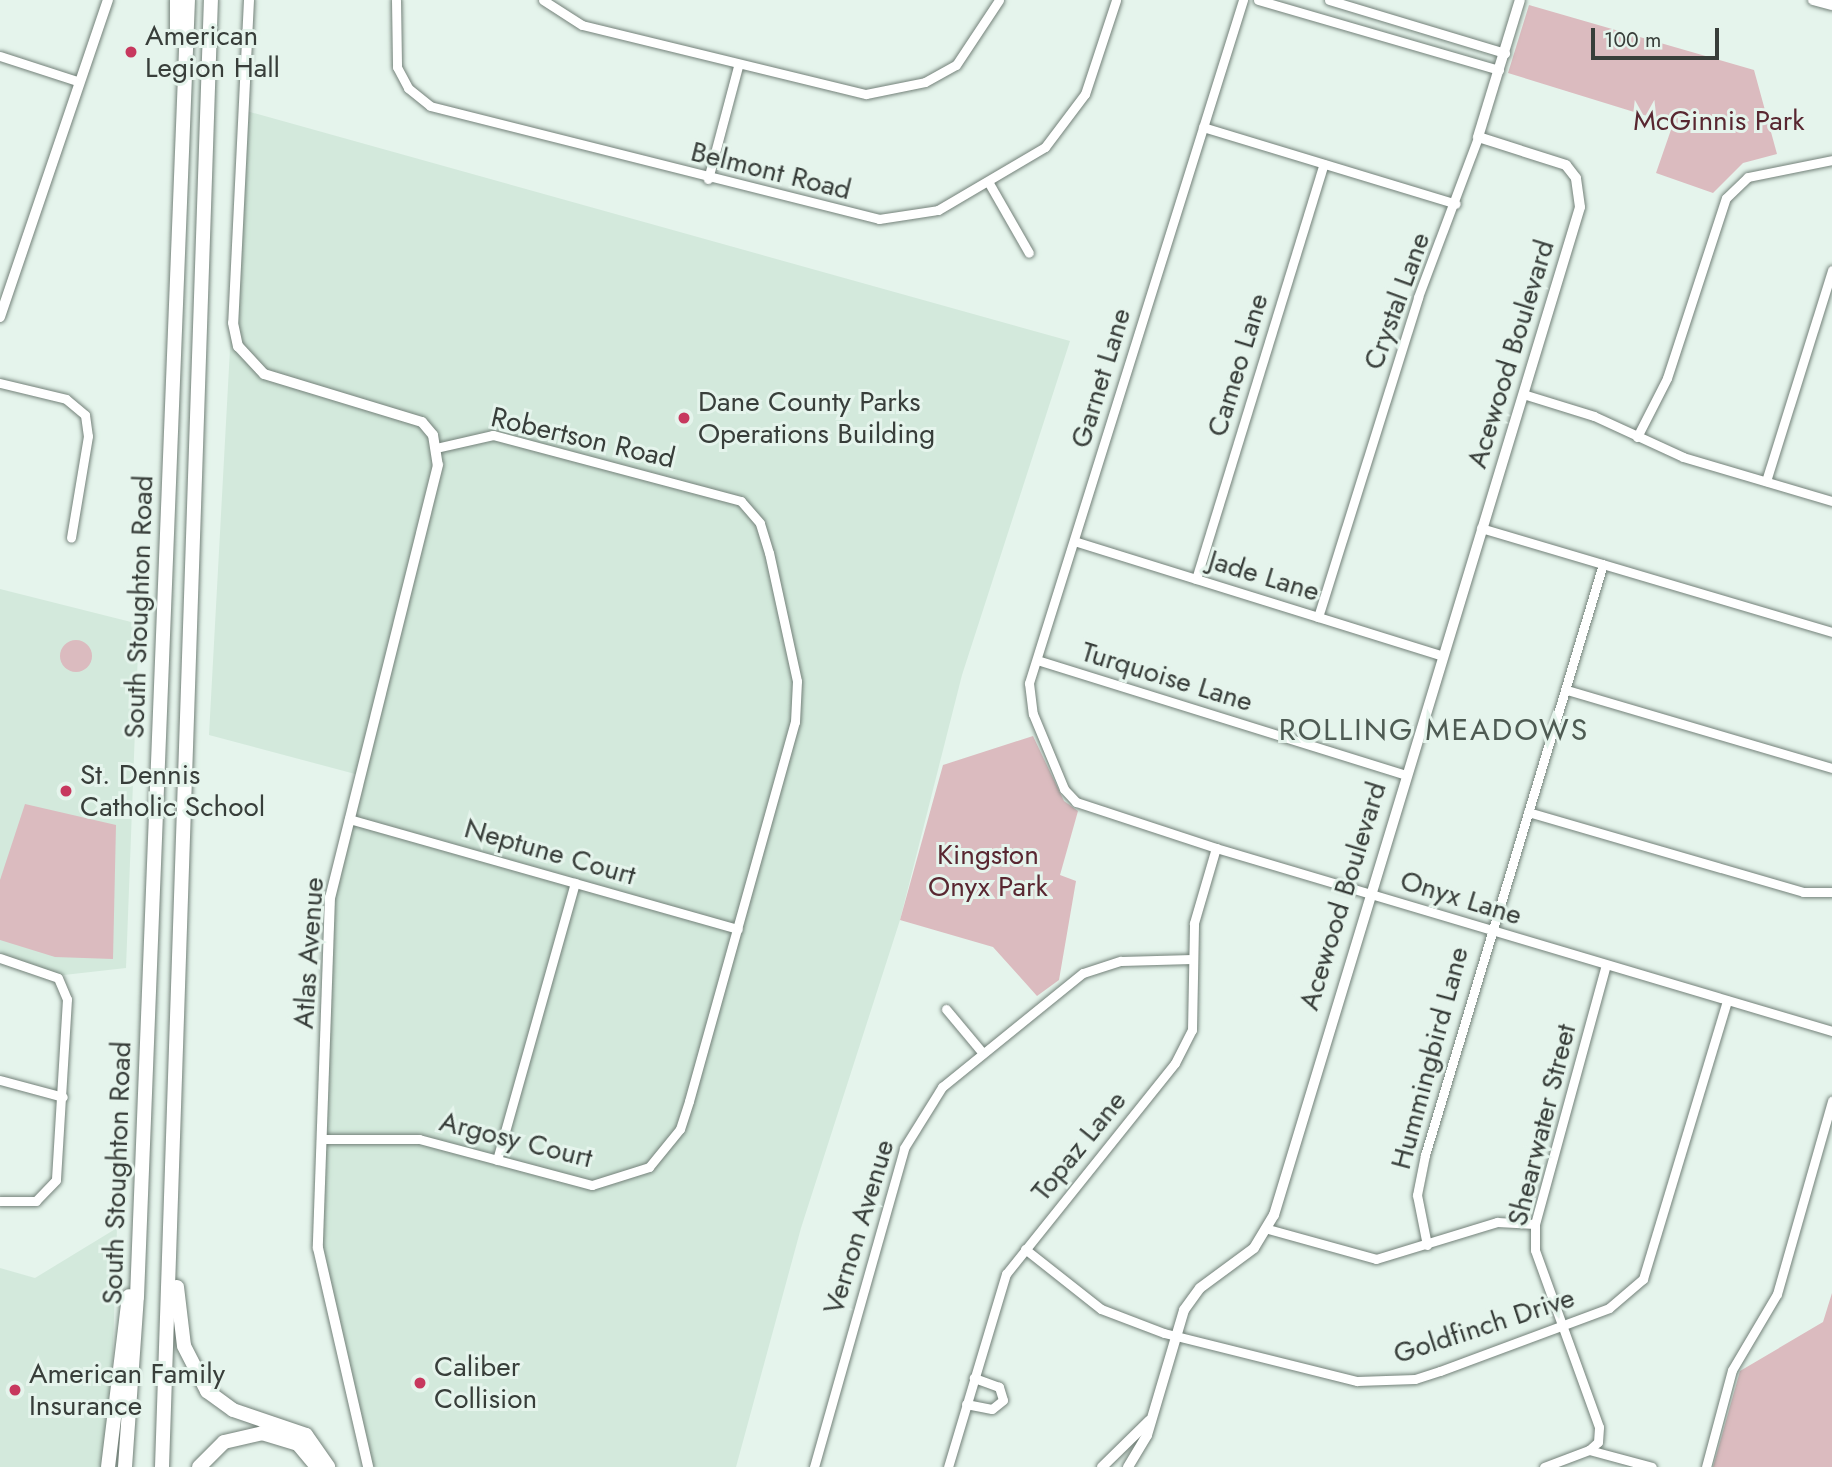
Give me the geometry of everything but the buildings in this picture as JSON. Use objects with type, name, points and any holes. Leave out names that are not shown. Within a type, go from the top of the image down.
[{"type":"main road","points":[[177,0],[180,159]]},
{"type":"main road","name":"South Stoughton Road","points":[[125,1467],[142,1186],[188,0]]},
{"type":"main road","name":"South Stoughton Road","points":[[162,1467],[211,0]]},
{"type":"main road","points":[[173,372],[199,373]]},
{"type":"main road","points":[[179,999],[177,1304],[184,1346],[194,1372],[216,1400],[306,1435],[328,1467]]},
{"type":"main road","points":[[108,1467],[142,1186]]},
{"type":"main road","points":[[199,1467],[224,1442],[262,1433],[298,1444],[317,1467]]},
{"type":"street","points":[[99,19],[102,0]]},
{"type":"street","points":[[0,317],[77,81],[108,0]]},
{"type":"street","points":[[249,0],[233,323],[247,362],[279,379],[404,412],[422,422],[436,448]]},
{"type":"street","name":"Belmont Road","points":[[396,0],[397,67],[408,88],[430,106],[709,179],[879,219],[938,210],[990,185],[1045,148],[1075,112],[1116,0]]},
{"type":"street","points":[[543,0],[572,22],[844,93],[895,91],[956,65],[999,0]]},
{"type":"street","name":"Garnet Lane","points":[[1056,769],[1030,700],[1037,660],[1242,0]]},
{"type":"street","points":[[1258,0],[1357,26],[1499,70]]},
{"type":"street","points":[[1329,0],[1505,52]]},
{"type":"street","name":"Crystal Lane","points":[[1318,617],[1418,297],[1456,204],[1520,0]]},
{"type":"street","points":[[1813,0],[1832,5]]},
{"type":"street","points":[[1357,26],[1362,9]]},
{"type":"street","points":[[0,56],[77,81]]},
{"type":"street","points":[[709,179],[738,66]]},
{"type":"street","points":[[1203,127],[1456,204]]},
{"type":"street","name":"Acewood Boulevard","points":[[1128,1467],[1151,1419],[1174,1334],[1200,1288],[1254,1248],[1268,1229],[1367,894],[1523,394],[1580,195],[1566,165],[1478,137]]},
{"type":"street","points":[[1637,437],[1667,378],[1726,198],[1748,177],[1832,160]]},
{"type":"street","name":"Cameo Lane","points":[[1196,579],[1324,164]]},
{"type":"street","points":[[990,185],[1029,253]]},
{"type":"street","points":[[1766,481],[1832,270]]},
{"type":"street","points":[[0,383],[66,399],[85,415],[88,436],[71,538]]},
{"type":"street","points":[[1523,394],[1637,437],[1832,501]]},
{"type":"street","name":"Robertson Road","points":[[436,448],[493,435],[728,495],[760,523],[797,705],[738,929]]},
{"type":"street","name":"Atlas Avenue","points":[[368,1467],[320,1262],[330,897],[433,490],[436,448]]},
{"type":"street","points":[[1481,528],[1832,632]]},
{"type":"street","name":"Jade Lane","points":[[1074,541],[1440,655]]},
{"type":"street","name":"Hummingbird Lane","points":[[1427,1245],[1419,1178],[1489,930],[1567,690],[1603,564]]},
{"type":"street","name":"Turquoise Lane","points":[[1037,660],[1404,774]]},
{"type":"street","points":[[1567,690],[1832,768]]},
{"type":"street","name":"Onyx Lane","points":[[1056,769],[1076,802],[1367,894],[1832,1031]]},
{"type":"street","points":[[1528,812],[1803,892],[1832,892]]},
{"type":"street","name":"Neptune Court","points":[[349,818],[738,929]]},
{"type":"street","name":"Topaz Lane","points":[[948,1467],[1001,1284],[1185,1046],[1196,1003],[1192,959],[1197,907],[1216,848]]},
{"type":"street","points":[[497,1160],[575,883]]},
{"type":"street","name":"Argosy Court","points":[[322,1139],[419,1139],[592,1185],[634,1175],[664,1153],[680,1129],[738,929]]},
{"type":"street","points":[[0,958],[55,976],[67,999],[61,1164],[41,1198],[24,1205],[0,1201]]},
{"type":"street","name":"Vernon Avenue","points":[[814,1467],[904,1148],[942,1087],[981,1051],[1095,967],[1192,959]]},
{"type":"street","name":"Shearwater Street","points":[[1589,1450],[1599,1439],[1599,1427],[1535,1250],[1535,1224],[1606,965]]},
{"type":"street","name":"Goldfinch Drive","points":[[1025,1250],[1101,1309],[1174,1334],[1336,1377],[1387,1382],[1427,1375],[1609,1308],[1650,1268],[1727,1000]]},
{"type":"street","points":[[946,1009],[981,1051]]},
{"type":"street","points":[[0,1080],[63,1097]]},
{"type":"street","points":[[1706,1467],[1732,1370],[1777,1294],[1832,1101]]},
{"type":"street","points":[[1268,1229],[1376,1259],[1497,1222],[1535,1224]]},
{"type":"street","points":[[966,1404],[992,1409],[1003,1400],[999,1387],[974,1378]]},
{"type":"street","points":[[1102,1467],[1151,1419]]},
{"type":"street","points":[[1544,1467],[1589,1450],[1652,1467]]},
{"type":"shaded area","points":[[243,110],[1070,341],[962,675],[900,920],[801,1228],[736,1467],[367,1467],[320,1263],[330,897],[359,775],[209,735]]},
{"type":"shaded area","name":"St. Dennis Catholic School","points":[[0,589],[139,624],[126,968],[55,976],[0,958]]},
{"type":"shaded area","points":[[117,1228],[109,1467],[0,1467],[0,1268],[35,1278]]},
{"type":"green space","name":"McGinnis Park","points":[[1529,5],[1754,70],[1777,154],[1743,163],[1713,193],[1656,173],[1673,124],[1508,73]]},
{"type":"green space","points":[[76,640],[87,645],[92,656],[87,667],[76,672],[65,667],[60,656],[65,645]]},
{"type":"green space","name":"Kingston Onyx Park","points":[[1033,736],[1064,801],[1078,811],[1060,875],[1076,881],[1059,980],[1037,996],[993,947],[900,920],[943,765]]},
{"type":"green space","points":[[25,804],[116,825],[113,959],[55,957],[0,940],[0,880]]},
{"type":"green space","points":[[1832,1293],[1832,1467],[1713,1467],[1740,1371],[1823,1322]]},
{"type":"place","name":"American Legion Hall","points":[[131,52]]},
{"type":"place","name":"Dane County Parks Operations Building","points":[[684,418]]},
{"type":"place","name":"St. Dennis Catholic School","points":[[66,791]]},
{"type":"place","name":"Caliber Collision","points":[[420,1383]]},
{"type":"place","name":"American Family Insurance","points":[[15,1390]]},
{"type":"district","name":"ROLLING MEADOWS","points":[[1434,730]]}]
